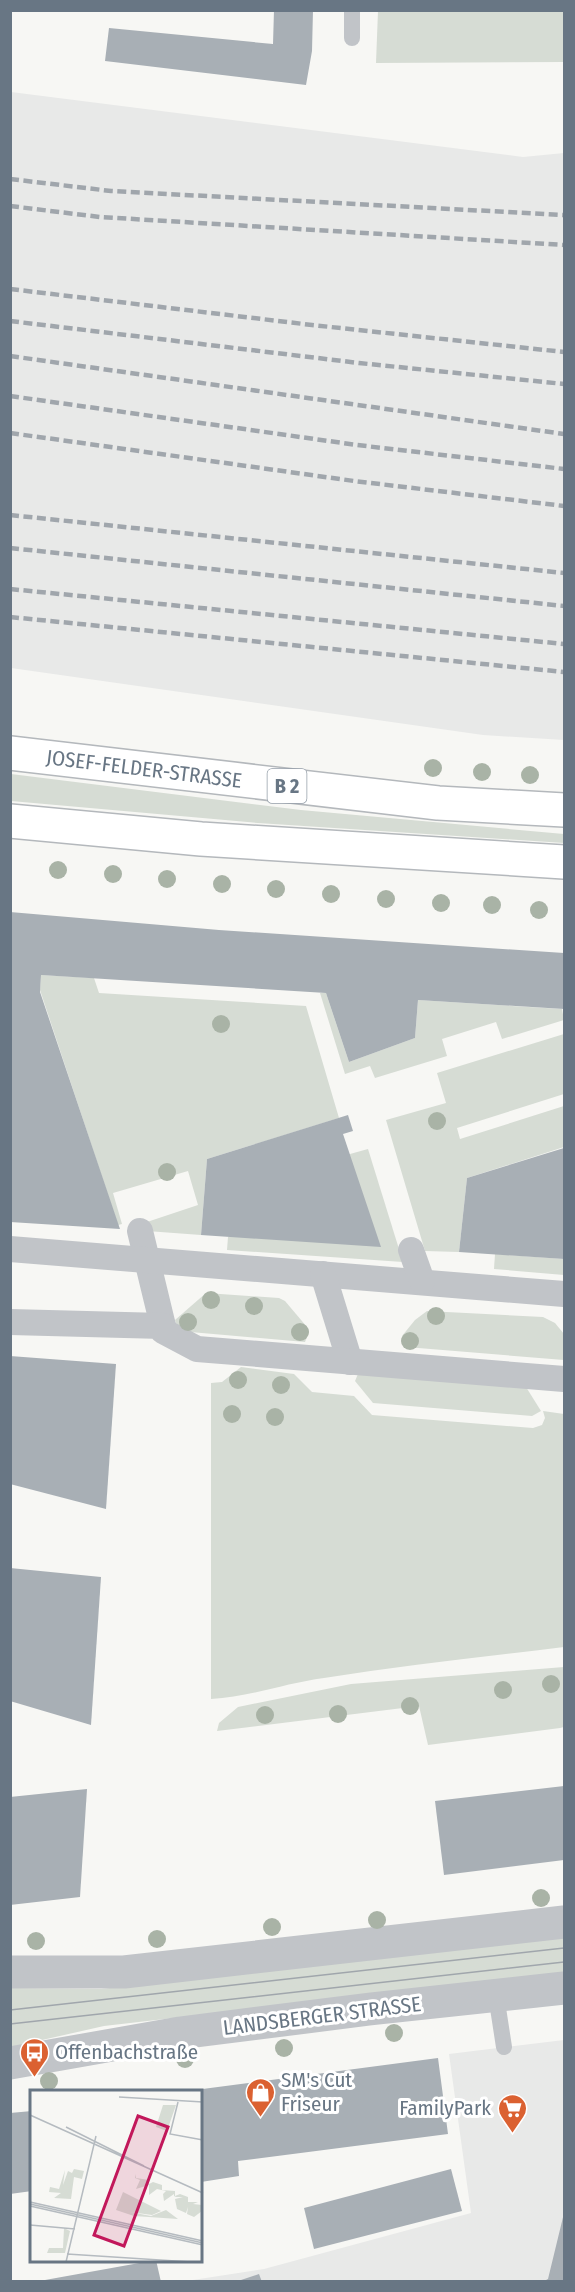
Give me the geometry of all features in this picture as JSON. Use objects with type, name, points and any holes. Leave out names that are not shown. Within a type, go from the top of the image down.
[{"type":"main road","name":"JOSEF-FELDER-STRASSE","points":[[10,753],[438,803],[564,810]]},
{"type":"main road","points":[[10,821],[201,839],[564,862]]},
{"type":"street","points":[[140,1231],[164,1331],[197,1349],[564,1379]]},
{"type":"street","points":[[10,1249],[564,1293]]},
{"type":"street","points":[[411,1250],[422,1281]]},
{"type":"street","points":[[323,1274],[350,1362]]},
{"type":"street","points":[[10,1322],[163,1326]]},
{"type":"street","points":[[10,1972],[124,1972],[564,1922]]},
{"type":"street","name":"LANDSBERGER STRASSE","points":[[10,2063],[192,2032],[564,1988]]},
{"type":"lane","points":[[351,38],[352,10]]},
{"type":"lane","points":[[496,1995],[504,2047]]},
{"type":"shaded area","points":[[378,11],[564,11],[564,62],[376,63]]},
{"type":"shaded area","points":[[11,92],[523,157],[564,153],[564,740],[483,735],[11,668]]},
{"type":"shaded area","points":[[11,774],[301,810],[564,834],[564,843],[258,823],[11,801]]},
{"type":"shaded area","points":[[41,975],[94,978],[99,993],[306,1006],[339,1118],[207,1159],[201,1235],[147,1231],[144,1223],[198,1205],[188,1171],[113,1193],[122,1224],[118,1225],[40,990]]},
{"type":"shaded area","points":[[320,993],[326,993],[349,1062],[415,1038],[418,1000],[562,1009],[564,1020],[502,1039],[496,1022],[442,1039],[447,1056],[375,1078],[370,1066],[345,1074]]},
{"type":"shaded area","points":[[564,1034],[564,1094],[457,1128],[460,1139],[564,1106],[564,1147],[467,1178],[459,1252],[425,1251],[386,1120],[446,1103],[437,1073]]},
{"type":"shaded area","points":[[368,1149],[403,1262],[227,1250],[228,1237],[350,1154]]},
{"type":"shaded area","points":[[495,1254],[564,1259],[564,1275],[494,1269]]},
{"type":"shaded area","points":[[206,1293],[279,1298],[285,1301],[307,1327],[309,1332],[305,1342],[179,1331],[175,1320]]},
{"type":"shaded area","points":[[427,1311],[543,1317],[555,1323],[564,1334],[564,1360],[406,1347],[402,1336],[415,1320]]},
{"type":"shaded area","points":[[241,1367],[294,1374],[312,1392],[354,1396],[372,1415],[533,1428],[542,1425],[545,1418],[543,1411],[564,1414],[564,1647],[354,1673],[239,1696],[211,1699],[211,1383],[222,1382]]},
{"type":"shaded area","points":[[358,1374],[526,1387],[541,1411],[532,1416],[373,1403],[355,1381]]},
{"type":"shaded area","points":[[564,1667],[564,1727],[560,1728],[428,1745],[419,1706],[217,1731],[219,1723],[238,1707],[351,1684]]},
{"type":"shaded area","points":[[564,1936],[564,1973],[104,2026],[11,2047],[10,1988],[101,1989]]},
{"type":"shaded area","name":"FamilyPark","points":[[564,2040],[564,2281],[180,2282],[264,2269],[471,2213],[449,2054]]},
{"type":"building","points":[[274,10],[313,10],[312,51],[306,85],[105,61],[109,28],[273,44]]},
{"type":"building","points":[[10,912],[219,930],[564,953],[564,1009],[418,1000],[415,1038],[349,1062],[326,993],[41,975],[40,992],[120,1229],[10,1222]]},
{"type":"building","points":[[348,1115],[353,1131],[343,1134],[381,1247],[201,1235],[207,1159]]},
{"type":"building","points":[[564,1148],[564,1259],[459,1252],[467,1178]]},
{"type":"building","points":[[10,1356],[116,1364],[106,1509],[10,1484]]},
{"type":"building","points":[[10,1568],[101,1577],[91,1725],[10,1701]]},
{"type":"building","points":[[564,1786],[564,1860],[444,1875],[435,1801]]},
{"type":"building","points":[[87,1789],[80,1897],[10,1905],[10,1797]]},
{"type":"building","points":[[438,2058],[448,2134],[238,2161],[239,2176],[202,2182],[202,2090],[195,2090]]},
{"type":"building","points":[[30,2111],[30,2191],[10,2194],[10,2113]]},
{"type":"building","points":[[451,2169],[462,2211],[314,2249],[304,2208]]},
{"type":"building","points":[[564,2213],[564,2282],[542,2282],[548,2279]]},
{"type":"building","points":[[145,2262],[156,2262],[161,2282],[45,2282],[45,2280]]},
{"type":"building","points":[[259,2274],[262,2282],[238,2282],[238,2281]]},
{"type":"tram line","points":[[10,2010],[564,1948]]},
{"type":"tram line","points":[[10,2024],[564,1962]]},
{"type":"railway","points":[[10,179],[111,191],[564,215]]},
{"type":"railway","points":[[10,206],[100,217],[564,245]]},
{"type":"railway","points":[[10,289],[564,352]]},
{"type":"railway","points":[[10,321],[359,363],[564,384]]},
{"type":"railway","points":[[10,356],[564,434]]},
{"type":"railway","points":[[10,396],[357,445],[564,469]]},
{"type":"railway","points":[[10,433],[354,481],[564,506]]},
{"type":"railway","points":[[10,515],[564,573]]},
{"type":"railway","points":[[10,548],[564,606]]},
{"type":"railway","points":[[10,589],[564,644]]},
{"type":"railway","points":[[10,617],[564,672]]},
{"type":"place","name":"Offenbachstraße","points":[[34,2078]]},
{"type":"place","name":"SM's Cut Friseur","points":[[260,2118]]},
{"type":"place","name":"FamilyPark","points":[[512,2134]]}]
